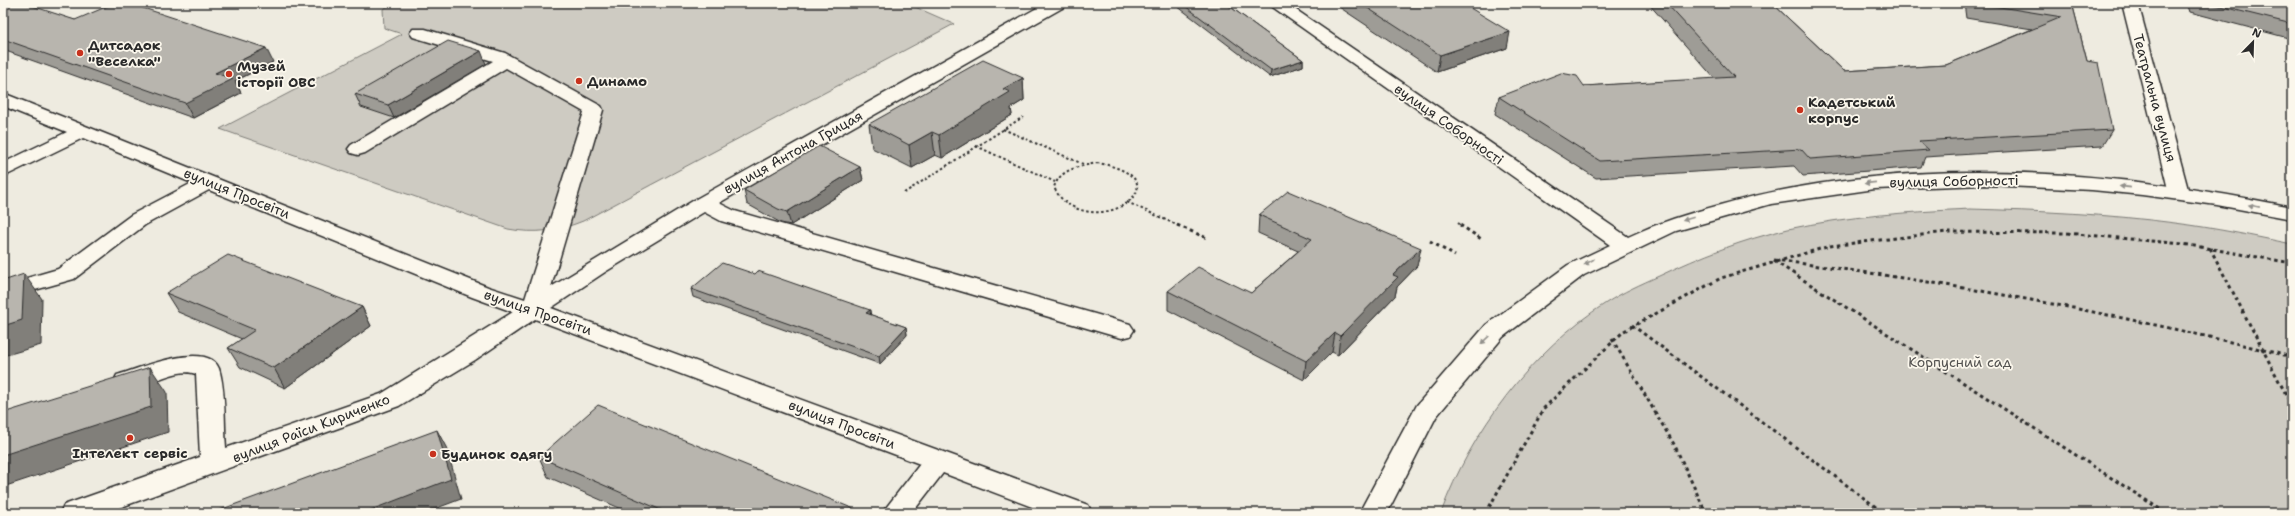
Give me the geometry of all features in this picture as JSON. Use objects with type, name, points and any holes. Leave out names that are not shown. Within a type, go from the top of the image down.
[{"type":"street","name":"вулиця Антона Грицая","points":[[533,309],[703,203],[1058,3]]},
{"type":"street","name":"вулиця Соборності","points":[[1275,3],[1623,244]]},
{"type":"street","name":"Театральна вулиця","points":[[2130,3],[2180,194]]},
{"type":"street","points":[[419,33],[505,61],[594,110],[533,309]]},
{"type":"street","points":[[358,149],[505,61]]},
{"type":"street","name":"вулиця Просвіти","points":[[3,99],[480,292],[533,309],[1078,513]]},
{"type":"street","points":[[3,171],[83,131]]},
{"type":"street","name":"вулиця Соборності","points":[[1372,513],[1385,481],[1416,424],[1446,382],[1472,352],[1502,323],[1531,299],[1567,275],[1623,244],[1679,222],[1728,207],[1778,195],[1881,181],[1999,178],[2070,182],[2180,194],[2292,213]]},
{"type":"street","points":[[3,292],[66,274],[138,220],[208,182]]},
{"type":"street","points":[[703,203],[728,216],[1122,330]]},
{"type":"street","name":"вулиця Раїси Кириченко","points":[[74,513],[390,400],[466,354],[533,309]]},
{"type":"street","points":[[107,387],[174,366],[200,364],[208,372],[214,464]]},
{"type":"street","points":[[896,513],[938,460]]},
{"type":"path","points":[[904,193],[1023,116]]},
{"type":"path","points":[[1003,129],[1083,164],[1111,164],[1123,168],[1132,175],[1136,182],[1136,190],[1127,202],[1114,209],[1101,211],[1075,208],[1057,197],[1054,190],[1055,182],[1061,174],[1083,164]]},
{"type":"path","points":[[976,146],[1055,182]]},
{"type":"path","points":[[1127,202],[1209,239]]},
{"type":"path","points":[[1458,223],[1483,240]]},
{"type":"path","points":[[1523,435],[1552,397],[1589,359],[1612,339],[1666,304],[1717,279],[1772,260],[1841,244],[1886,237],[1973,231],[2090,234],[2210,248],[2292,263]]},
{"type":"path","points":[[1430,241],[1455,256]]},
{"type":"path","points":[[2210,248],[2292,406]]},
{"type":"path","points":[[1772,260],[1870,272],[2029,298],[2262,349],[2292,357]]},
{"type":"path","points":[[1772,260],[2166,513]]},
{"type":"path","points":[[1632,325],[1884,513]]},
{"type":"path","points":[[1612,339],[1673,443],[1691,477],[1706,513]]},
{"type":"path","points":[[1486,513],[1499,479]]},
{"type":"green space","name":"Динамо","points":[[395,3],[906,3],[954,24],[583,221],[546,231],[518,231],[508,229],[220,129],[402,34],[384,28],[383,9]]},
{"type":"green space","name":"Корпусний сад","points":[[1970,209],[2073,213],[2124,217],[2190,225],[2292,244],[2292,513],[1441,513],[1469,452],[1507,395],[1529,368],[1553,344],[1579,322],[1619,295],[1706,255],[1738,243],[1788,229],[1878,215]]},
{"type":"building","points":[[3,3],[23,3],[75,20],[115,3],[128,3],[266,48],[215,73],[233,79],[185,103],[3,39]]},
{"type":"building","points":[[1181,3],[1225,3],[1303,60],[1271,70]]},
{"type":"building","points":[[1360,3],[1462,3],[1510,32],[1440,55]]},
{"type":"building","name":"Кадетський корпус","points":[[1666,3],[1772,3],[1844,71],[1946,65],[2062,17],[1975,3],[2072,3],[2087,61],[2098,63],[2112,130],[1919,141],[1929,150],[1810,159],[1801,149],[1600,161],[1499,97],[1561,73],[1577,76],[1584,86],[1734,77]]},
{"type":"building","points":[[2208,3],[2292,3],[2292,24]]},
{"type":"building","points":[[448,41],[481,51],[388,105],[355,94]]},
{"type":"building","points":[[983,60],[1023,78],[1003,89],[1010,92],[939,135],[932,132],[909,145],[869,124]]},
{"type":"building","points":[[819,146],[860,167],[787,212],[778,209],[744,190]]},
{"type":"building","points":[[1288,191],[1421,248],[1393,275],[1398,277],[1340,336],[1335,333],[1306,361],[1168,291],[1198,267],[1251,293],[1312,239],[1259,215]]},
{"type":"building","points":[[228,255],[362,307],[274,368],[228,348],[255,330],[166,293]]},
{"type":"building","points":[[722,263],[755,274],[758,271],[870,310],[866,313],[906,327],[879,356],[691,289]]},
{"type":"building","points":[[24,274],[22,320],[3,326],[3,281]]},
{"type":"building","points":[[150,367],[151,407],[3,455],[3,413]]},
{"type":"building","points":[[598,405],[859,511],[857,513],[668,513],[539,457]]},
{"type":"building","points":[[437,430],[451,479],[363,513],[217,513],[217,511]]},
{"type":"place","name":"Дитсадок \"Веселка\"","points":[[80,53]]},
{"type":"place","name":"Музей історії ОВС","points":[[229,74]]},
{"type":"place","name":"Динамо","points":[[579,81]]},
{"type":"place","name":"Кадетський корпус","points":[[1800,110]]},
{"type":"place","name":"Інтелект сервіс","points":[[130,438]]},
{"type":"place","name":"Будинок одягу","points":[[433,454]]}]
